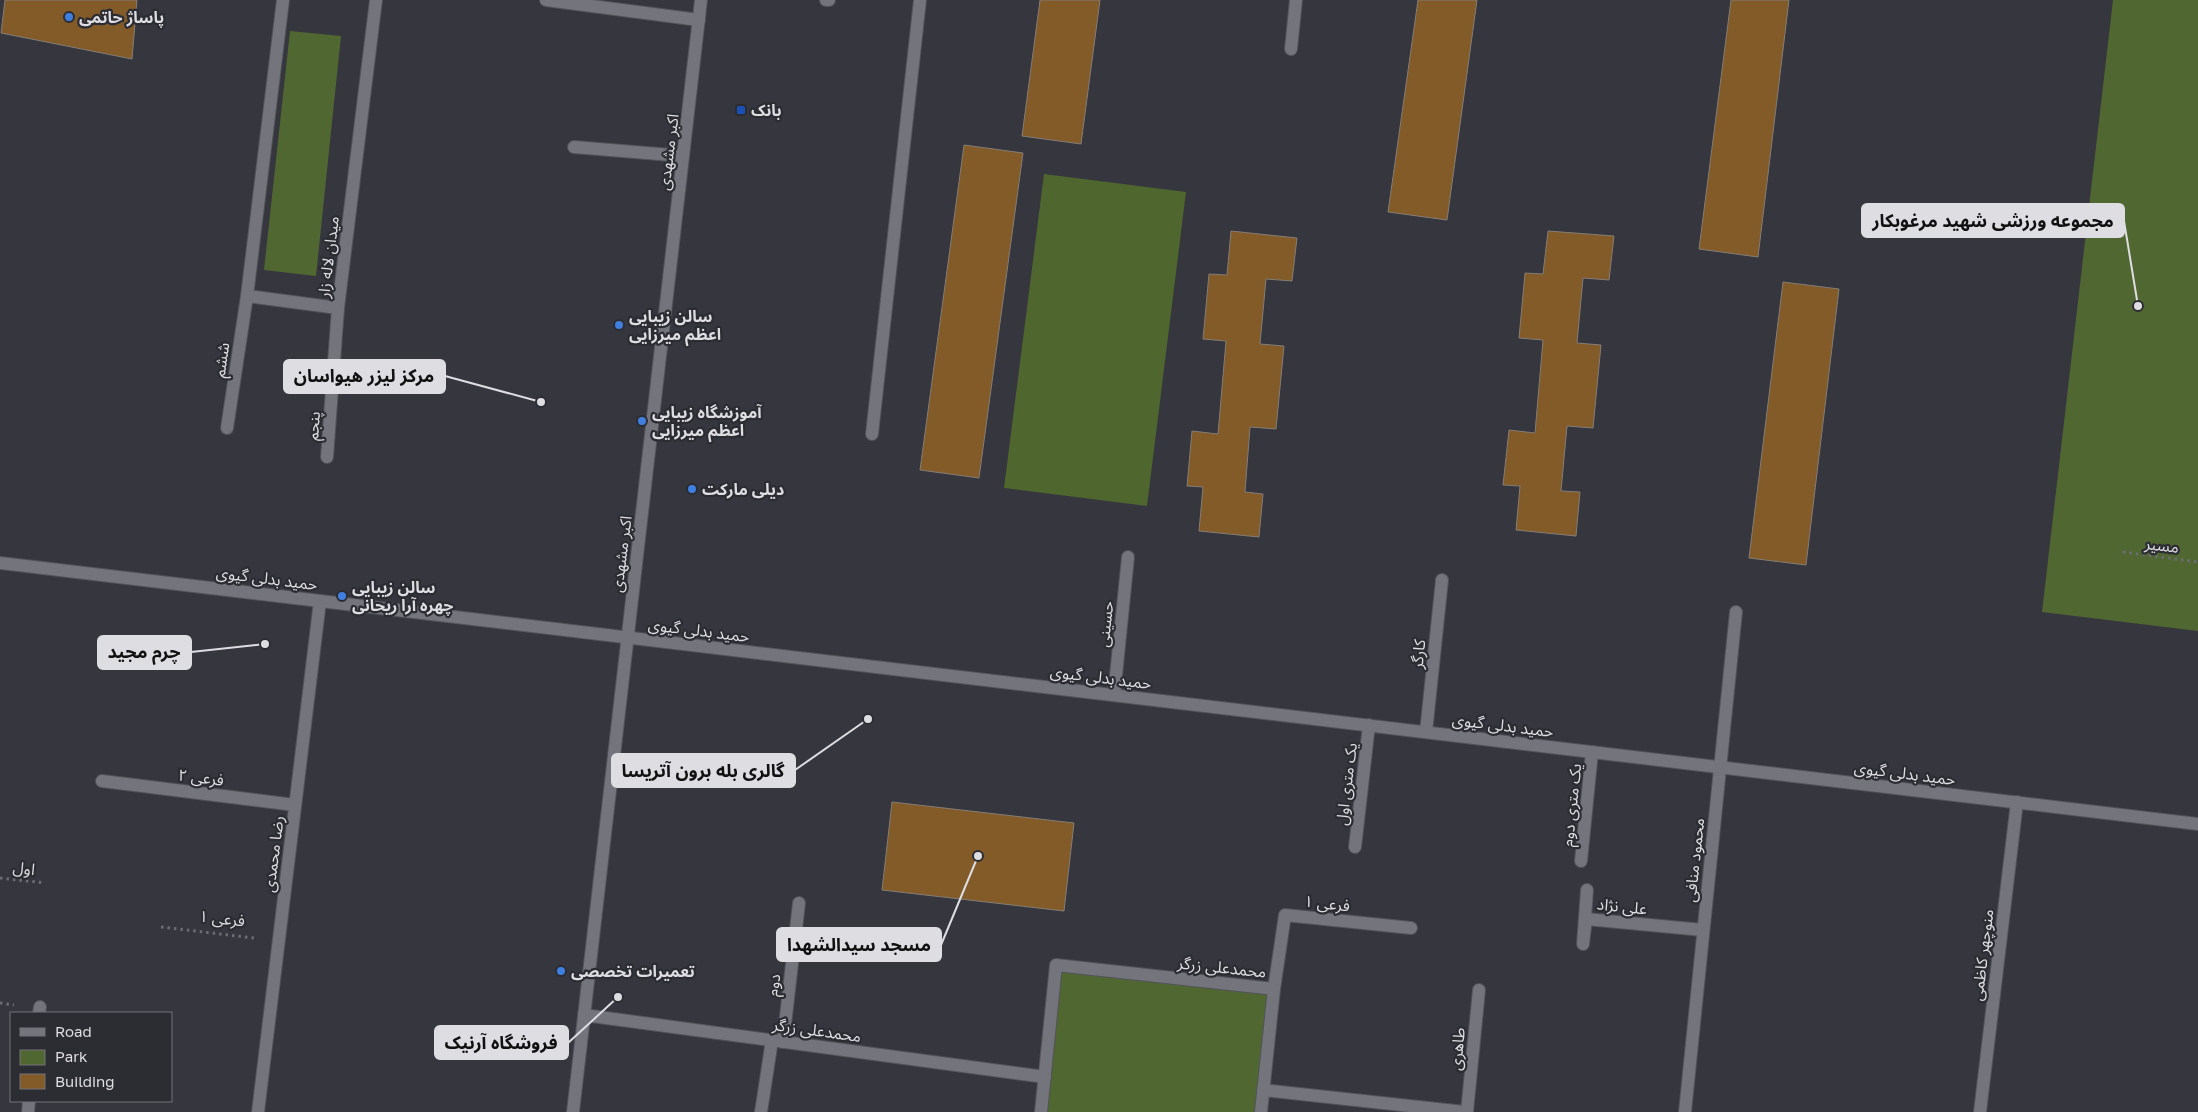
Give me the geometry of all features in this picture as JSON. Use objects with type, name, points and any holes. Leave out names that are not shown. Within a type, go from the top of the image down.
[{"type":"street","points":[[246,296],[283,0]]},
{"type":"street","name":"میدان لاله زار","points":[[246,296],[338,308],[376,0]]},
{"type":"street","points":[[546,0],[699,20]]},
{"type":"street","name":"اکبر مشهدی","points":[[573,1112],[702,0]]},
{"type":"street","points":[[872,434],[920,0]]},
{"type":"street","points":[[1291,49],[1296,0]]},
{"type":"street","points":[[574,147],[683,156]]},
{"type":"street","name":"ششم","points":[[227,428],[246,296]]},
{"type":"street","name":"پنجم","points":[[327,457],[338,308]]},
{"type":"street","name":"حسینی","points":[[1114,695],[1128,557]]},
{"type":"street","name":"حمید بدلی گیوی","points":[[0,563],[2198,824]]},
{"type":"street","name":"کارگر","points":[[1426,732],[1442,580]]},
{"type":"street","name":"رضا محمدی","points":[[258,1112],[320,601]]},
{"type":"street","name":"محمود منافی","points":[[1685,1112],[1736,612]]},
{"type":"street","name":"یک متری اول","points":[[1355,847],[1369,725]]},
{"type":"street","name":"یک متری دوم","points":[[1581,860],[1592,752]]},
{"type":"street","name":"فرعی ۲","points":[[102,781],[295,805]]},
{"type":"street","name":"منوچهر کاظمی","points":[[1980,1112],[2017,802]]},
{"type":"street","name":"علی نژاد","points":[[1587,890],[1584,944],[1586,919],[1703,930]]},
{"type":"street","name":"دوم","points":[[762,1112],[777,1041],[800,903]]},
{"type":"street","name":"فرعی ۱","points":[[1274,989],[1285,915],[1411,928]]},
{"type":"street","name":"محمدعلی زرگر","points":[[1041,1112],[1056,965],[1274,989],[1261,1112]]},
{"type":"street","name":"طاهری","points":[[1466,1112],[1479,990]]},
{"type":"street","name":"محمدعلی زرگر","points":[[584,1015],[1045,1077]]},
{"type":"street","points":[[1263,1090],[1466,1112]]},
{"type":"path","name":"مسیر","points":[[2123,552],[2198,562]]},
{"type":"path","name":"اول","points":[[0,878],[45,883]]},
{"type":"path","name":"فرعی ۱","points":[[161,927],[279,941]]},
{"type":"green space","points":[[2113,0],[2198,0],[2198,631],[2042,612]]},
{"type":"green space","points":[[290,31],[341,36],[316,276],[264,270]]},
{"type":"green space","points":[[1044,174],[1186,192],[1147,506],[1004,488]]},
{"type":"green space","points":[[1058,967],[1274,993],[1260,1112],[1041,1112]]},
{"type":"building","name":"پاساژ حاتمی","points":[[5,0],[137,0],[132,59],[1,33]]},
{"type":"building","points":[[1040,0],[1100,0],[1081,144],[1022,136]]},
{"type":"building","points":[[1418,0],[1477,0],[1447,220],[1388,212]]},
{"type":"building","points":[[1731,0],[1789,0],[1758,257],[1699,249]]},
{"type":"building","points":[[964,145],[1023,153],[979,478],[920,470]]},
{"type":"building","points":[[1231,231],[1297,238],[1292,281],[1266,279],[1260,344],[1284,346],[1276,429],[1250,427],[1245,492],[1263,494],[1259,537],[1199,531],[1203,487],[1187,486],[1192,431],[1218,434],[1226,341],[1203,339],[1209,274],[1227,275]]},
{"type":"building","points":[[1548,231],[1614,236],[1609,280],[1583,278],[1577,343],[1601,345],[1593,428],[1567,426],[1561,491],[1580,492],[1576,536],[1516,530],[1520,486],[1503,485],[1509,430],[1535,433],[1543,340],[1519,338],[1525,273],[1543,274]]},
{"type":"building","points":[[1783,282],[1839,289],[1806,565],[1749,558]]},
{"type":"building","points":[[892,802],[1074,823],[1064,911],[882,890]]},
{"type":"place","name":"پاساژ حاتمی","points":[[69,17]]},
{"type":"place","name":"بانک","points":[[741,110]]},
{"type":"place","name":"مجموعه ورزشی شهید مرغوبکار","points":[[2138,306]]},
{"type":"place","name":"سالن زیبایی اعظم میرزایی","points":[[619,325]]},
{"type":"place","name":"مرکز لیزر هیواسان","points":[[541,402]]},
{"type":"place","name":"آموزشگاه زیبایی اعظم میرزایی","points":[[642,421]]},
{"type":"place","name":"دیلی مارکت","points":[[692,489]]},
{"type":"place","name":"سالن زیبایی چهره آرا ریحانی","points":[[342,596]]},
{"type":"place","name":"چرم مجید","points":[[265,644]]},
{"type":"place","name":"گالری بله برون آتریسا","points":[[868,719]]},
{"type":"place","name":"مسجد سیدالشهدا","points":[[978,856]]},
{"type":"place","name":"تعمیرات تخصصی","points":[[561,971]]},
{"type":"place","name":"فروشگاه آرنیک","points":[[618,997]]}]
